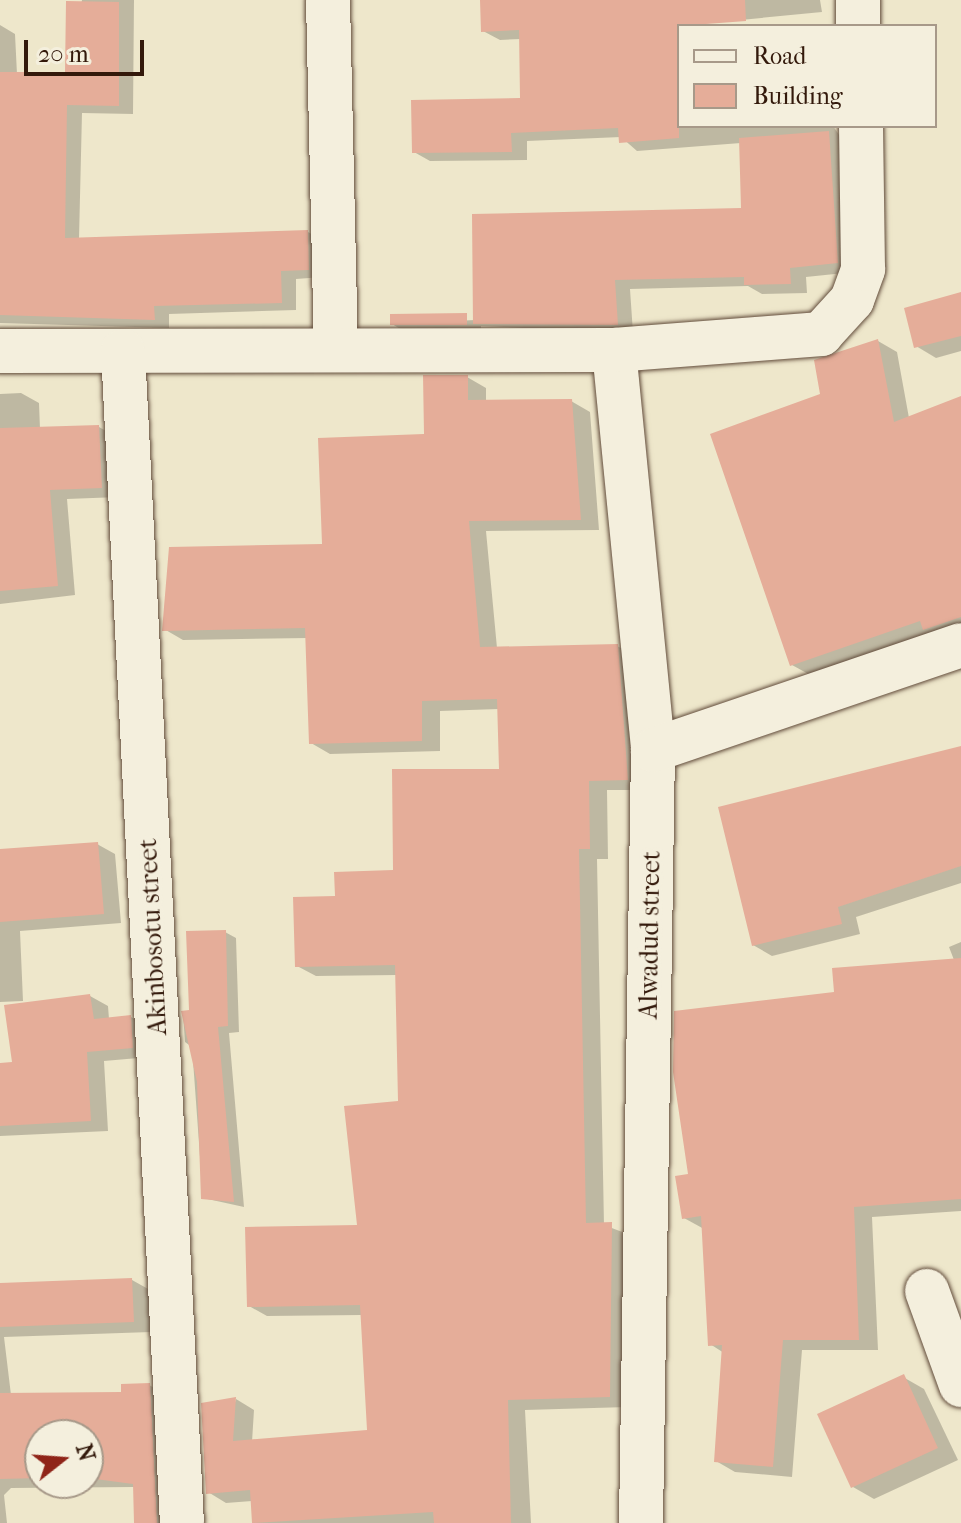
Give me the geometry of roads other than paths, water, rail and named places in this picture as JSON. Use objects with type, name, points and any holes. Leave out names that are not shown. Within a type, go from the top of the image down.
[{"type":"street","points":[[328,0],[336,350]]},
{"type":"street","points":[[858,0],[858,24]]},
{"type":"street","points":[[0,351],[614,350],[821,334],[852,300],[863,269],[861,128]]},
{"type":"street","name":"Alwadud street","points":[[614,350],[653,750],[641,1523]]},
{"type":"street","name":"Akinbosotu street","points":[[123,351],[182,1523]]},
{"type":"street","points":[[653,750],[961,645]]},
{"type":"street","points":[[927,1291],[961,1385]]}]
